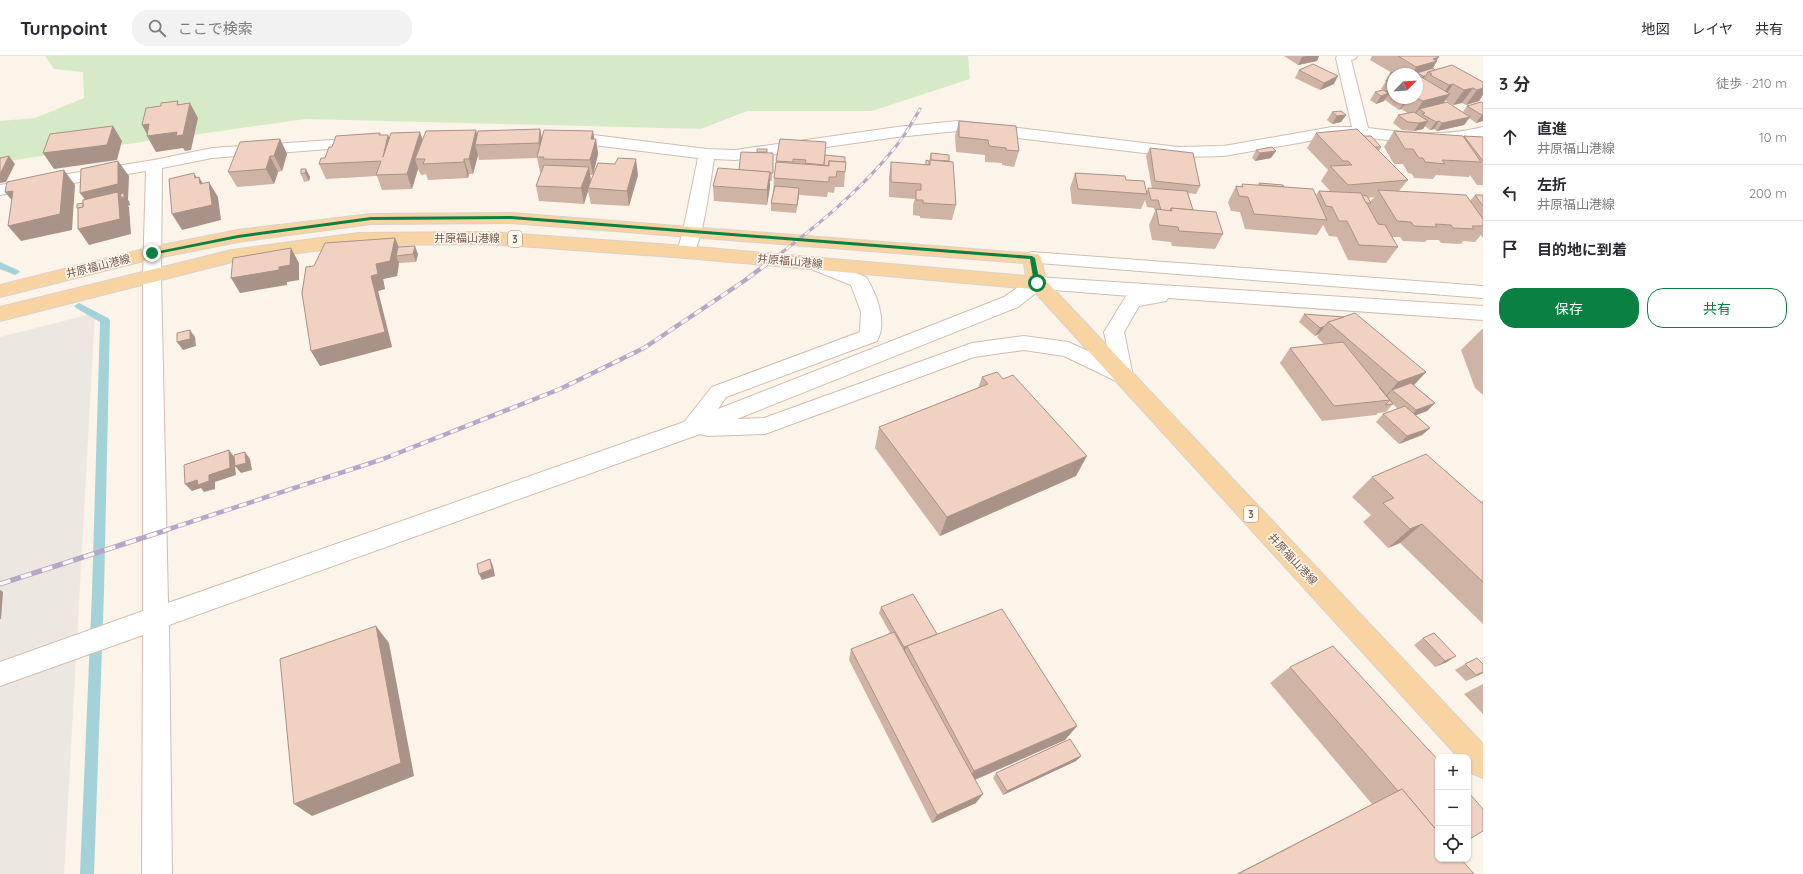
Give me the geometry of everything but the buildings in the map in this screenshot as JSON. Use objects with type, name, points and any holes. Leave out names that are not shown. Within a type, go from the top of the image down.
[{"type":"main road","name":"井原福山港線","points":[[0,314],[238,236],[371,219],[511,218],[1032,258]]},
{"type":"main road","name":"井原福山港線","points":[[0,291],[152,264],[232,256],[358,239],[490,238],[686,252],[1037,283],[1483,764]]},
{"type":"main road","points":[[1032,258],[1037,283]]},
{"type":"street","points":[[1350,56],[1343,58],[1361,132]]},
{"type":"street","points":[[554,139],[585,139],[707,154],[735,155],[897,132],[958,126],[1178,152],[1224,151],[1332,132],[1361,132],[1431,139],[1465,138],[1483,132]]},
{"type":"street","points":[[0,190],[154,165],[212,153],[380,142]]},
{"type":"street","points":[[686,252],[692,231],[707,154]]},
{"type":"street","points":[[154,165],[152,264],[157,874]]},
{"type":"street","points":[[1032,258],[1483,292]]},
{"type":"street","points":[[692,428],[719,392],[870,336],[872,312],[859,281],[812,263]]},
{"type":"street","points":[[0,674],[692,428],[1011,302],[1037,283],[1483,313]]},
{"type":"street","points":[[1123,376],[1114,332],[1133,301],[1190,293]]},
{"type":"street","points":[[692,428],[765,426],[972,350],[1024,342],[1068,349],[1123,376]]},
{"type":"shaded area","points":[[95,313],[64,874],[0,874],[0,337]]},
{"type":"green space","points":[[45,56],[968,56],[970,79],[872,111],[747,111],[701,129],[306,119],[0,162],[0,121],[35,118],[84,98],[83,72],[54,69]]},
{"type":"waterway","points":[[0,265],[15,272]]},
{"type":"waterway","points":[[79,306],[105,320],[98,592],[87,874]]},
{"type":"railway","points":[[767,264],[836,209],[868,178],[900,141],[920,109]]},
{"type":"railway","points":[[163,531],[383,459],[560,389],[644,348],[744,281],[768,263]]},
{"type":"railway","points":[[0,584],[167,530]]},
{"type":"route","points":[[152,253],[238,236],[371,219],[511,218],[1032,258],[1037,283]]}]
